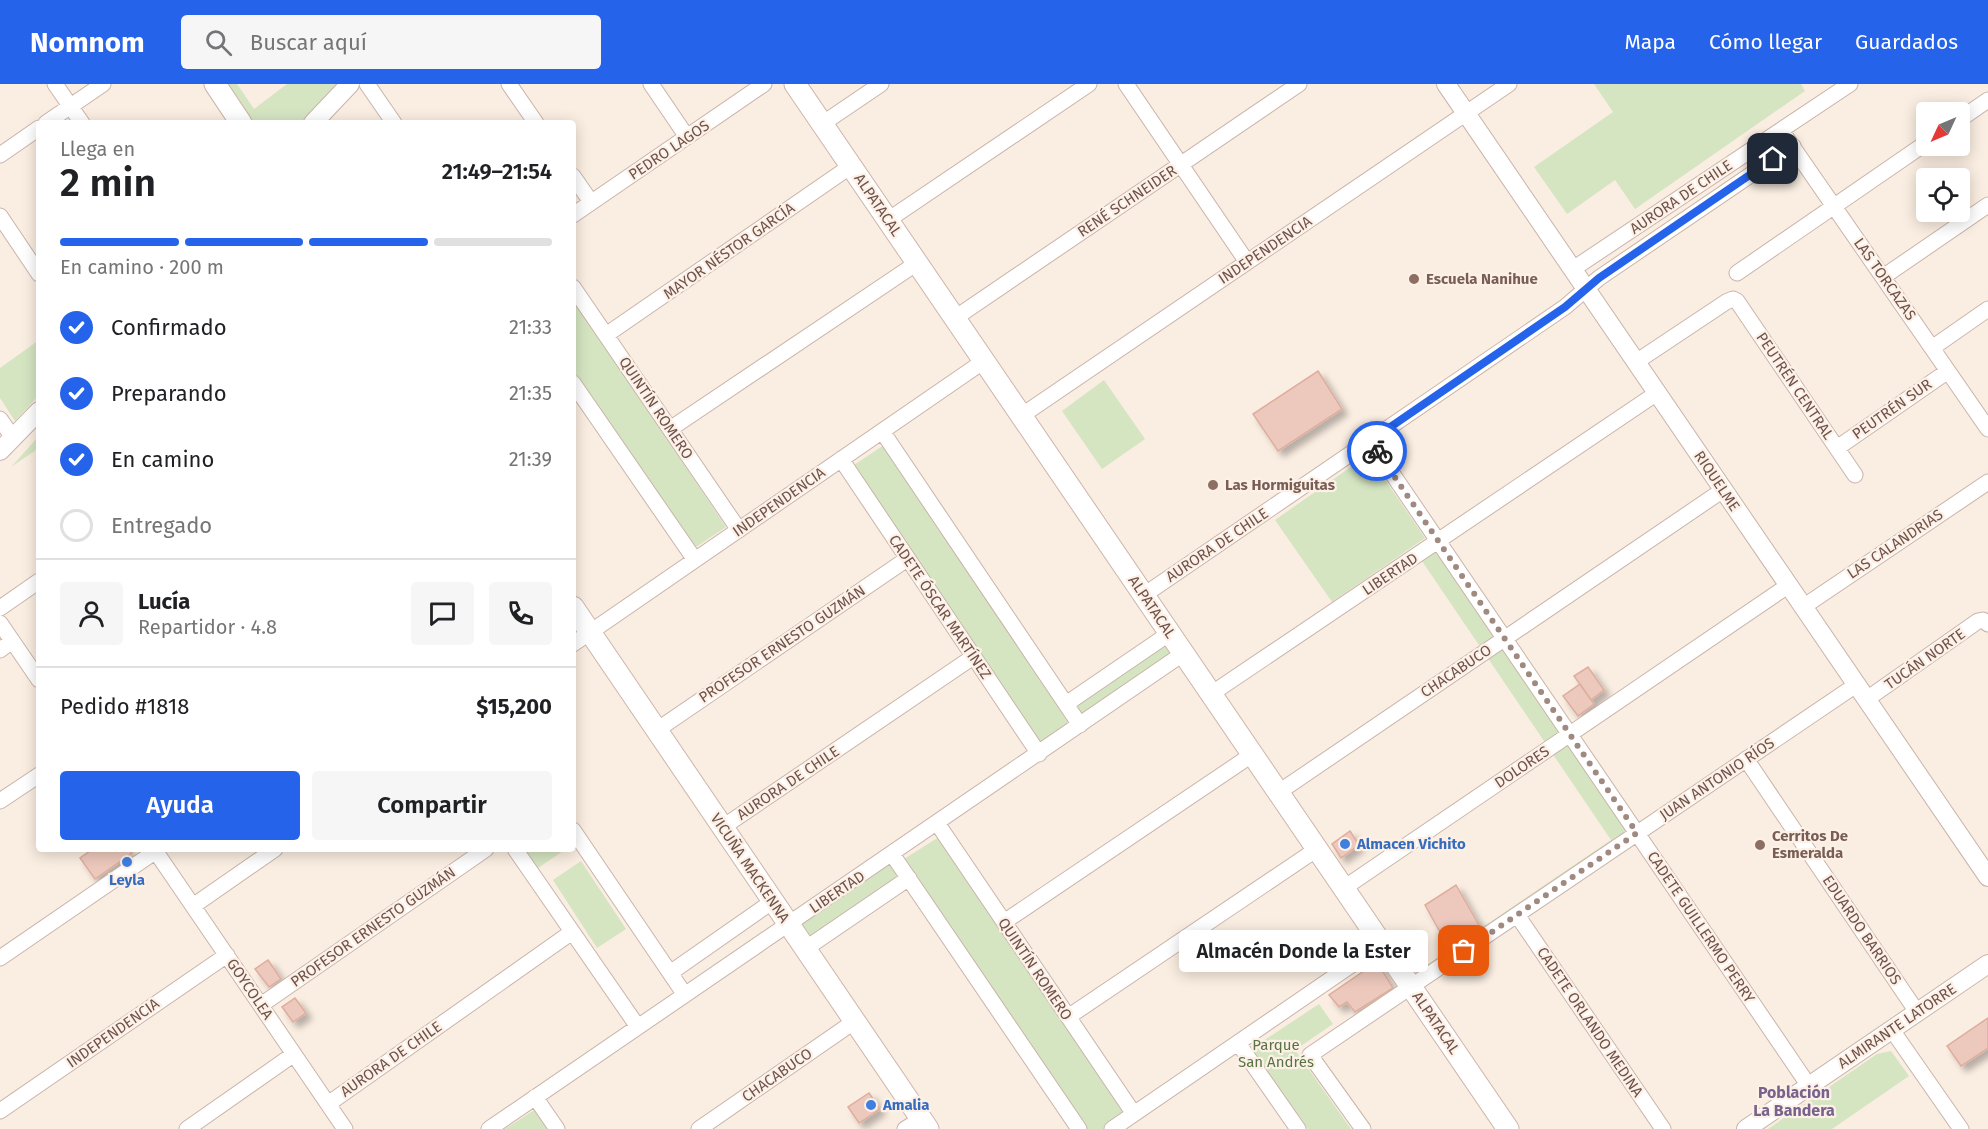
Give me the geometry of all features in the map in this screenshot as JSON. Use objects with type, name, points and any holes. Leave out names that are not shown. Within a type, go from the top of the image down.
[{"type":"main road","points":[[215,84],[240,120]]},
{"type":"main road","name":"ALPATACAL","points":[[795,84],[1508,1129]]},
{"type":"main road","name":"VICUÑA MACKENNA","points":[[576,617],[582,638],[657,730],[855,1022],[918,1126]]},
{"type":"street","points":[[55,84],[80,120]]},
{"type":"street","points":[[50,120],[103,84]]},
{"type":"street","points":[[316,120],[350,84]]},
{"type":"street","points":[[367,84],[392,120]]},
{"type":"street","points":[[509,84],[534,120]]},
{"type":"street","points":[[651,84],[687,137]]},
{"type":"street","name":"PEDRO LAGOS","points":[[576,213],[764,84]]},
{"type":"street","points":[[822,124],[881,84]]},
{"type":"street","points":[[888,220],[1089,84]]},
{"type":"street","points":[[1126,84],[1247,262]]},
{"type":"street","name":"RENÉ SCHNEIDER","points":[[955,318],[1299,84]]},
{"type":"street","name":"RIQUELME","points":[[1446,84],[1988,877]]},
{"type":"street","name":"INDEPENDENCIA","points":[[1021,416],[1509,84]]},
{"type":"street","name":"AURORA DE CHILE","points":[[1573,269],[1850,84]]},
{"type":"street","points":[[1970,112],[1988,100]]},
{"type":"street","points":[[0,155],[36,130]]},
{"type":"street","name":"LAS TORCAZAS","points":[[1781,130],[1948,371],[1985,420]]},
{"type":"street","name":"AURORA DE CHILE","points":[[1144,595],[1565,307],[1586,289],[1793,146]]},
{"type":"street","points":[[1737,273],[1916,150]]},
{"type":"street","name":"MAYOR NÉSTOR GARCÍA","points":[[606,335],[851,166]]},
{"type":"street","points":[[576,180],[591,202]]},
{"type":"street","points":[[1883,277],[1988,205]]},
{"type":"street","points":[[0,216],[36,270]]},
{"type":"street","points":[[670,429],[917,263]]},
{"type":"street","name":"QUINTÍN ROMERO","points":[[576,291],[739,530]]},
{"type":"street","name":"PEUTRÉN CENTRAL","points":[[1636,362],[1726,302],[1733,300],[1740,304],[1855,475]]},
{"type":"street","points":[[1932,348],[1988,309]]},
{"type":"street","name":"INDEPENDENCIA","points":[[582,638],[984,361]]},
{"type":"street","name":"PEUTRÉN SUR","points":[[1837,448],[1948,371]]},
{"type":"street","points":[[576,387],[695,560]]},
{"type":"street","name":"LIBERTAD","points":[[1211,694],[1658,393]]},
{"type":"street","points":[[0,451],[36,414]]},
{"type":"street","points":[[0,419],[13,438]]},
{"type":"street","points":[[882,431],[1080,726]]},
{"type":"street","name":"CADETE GUILLERMO PERRY","points":[[1370,441],[1809,1086]]},
{"type":"street","name":"CADETE ÓSCAR MARTÍNEZ","points":[[841,459],[1039,754]]},
{"type":"street","name":"LAS CALANDRIAS","points":[[1803,607],[1988,482]]},
{"type":"street","name":"CHACABUCO","points":[[1278,792],[1723,490]]},
{"type":"street","name":"PROFESOR ERNESTO GUZMÁN","points":[[657,730],[907,559]]},
{"type":"street","points":[[0,608],[36,583]]},
{"type":"street","name":"DOLORES","points":[[1344,888],[1789,585]]},
{"type":"street","name":"TUCÁN NORTE","points":[[1861,692],[1978,621],[1986,622]]},
{"type":"street","points":[[0,623],[6,646],[36,677]]},
{"type":"street","points":[[1066,704],[1170,633]]},
{"type":"street","name":"LIBERTAD","points":[[490,1129],[1184,653]]},
{"type":"street","name":"AURORA DE CHILE","points":[[723,827],[973,657]]},
{"type":"street","name":"JUAN ANTONIO RÍOS","points":[[1363,1129],[1310,1055],[1746,759],[1861,692]]},
{"type":"street","points":[[1004,922],[1253,754]]},
{"type":"street","name":"EDUARDO BARRIOS","points":[[1746,759],[1917,1012]]},
{"type":"street","points":[[0,801],[36,777]]},
{"type":"street","name":"QUINTÍN ROMERO","points":[[937,823],[1134,1114]]},
{"type":"street","points":[[576,834],[685,995]]},
{"type":"street","points":[[1068,1017],[1317,849]]},
{"type":"street","points":[[0,958],[152,852]]},
{"type":"street","name":"GOYCOLEA","points":[[156,852],[345,1129]]},
{"type":"street","points":[[193,906],[271,852]]},
{"type":"street","name":"PROFESOR ERNESTO GUZMÁN","points":[[261,1005],[482,852]]},
{"type":"street","points":[[517,852],[638,1027]]},
{"type":"street","points":[[892,854],[1079,1129]]},
{"type":"street","name":"LIBERTAD","points":[[805,949],[909,878]]},
{"type":"street","points":[[670,973],[773,901]]},
{"type":"street","name":"CADETE ORLANDO MEDINA","points":[[1517,915],[1663,1129]]},
{"type":"street","name":"AURORA DE CHILE","points":[[328,1104],[572,932]]},
{"type":"street","points":[[1112,1129],[1382,944]]},
{"type":"street","name":"INDEPENDENCIA","points":[[0,1112],[227,955]]},
{"type":"street","name":"ALMIRANTE LATORRE","points":[[1746,1129],[1988,964]]},
{"type":"street","name":"CHACABUCO","points":[[699,1129],[855,1022]]},
{"type":"street","points":[[1892,1030],[1961,1129]]},
{"type":"street","points":[[1238,1043],[1298,1129]]},
{"type":"street","points":[[187,1129],[294,1054]]},
{"type":"street","points":[[535,1097],[557,1129]]},
{"type":"green space","points":[[224,84],[237,84],[254,109],[287,84],[339,84],[304,120],[248,120]]},
{"type":"green space","points":[[1594,84],[1801,84],[1805,91],[1635,209],[1615,180],[1567,214],[1534,167],[1613,112]]},
{"type":"green space","points":[[576,303],[726,527],[693,549],[576,375]]},
{"type":"green space","points":[[36,342],[36,398],[15,421],[0,398],[0,368]]},
{"type":"green space","points":[[1104,380],[1145,439],[1102,469],[1062,411]]},
{"type":"green space","points":[[36,439],[36,450],[11,467]]},
{"type":"green space","points":[[884,445],[1071,723],[1041,744],[854,465]]},
{"type":"green space","points":[[1368,455],[1425,538],[1332,602],[1275,520]]},
{"type":"green space","points":[[1437,547],[1630,834],[1421,976],[1418,971],[1611,840],[1420,558]]},
{"type":"green space","points":[[1165,641],[1175,655],[1083,718],[1074,705]]},
{"type":"green space","points":[[939,837],[1126,1115],[1106,1129],[1087,1129],[904,859]]},
{"type":"green space","points":[[527,852],[562,852],[538,868]]},
{"type":"green space","points":[[581,861],[626,929],[597,948],[553,880]]},
{"type":"green space","points":[[890,861],[901,876],[810,939],[799,922]]},
{"type":"green space","name":"Parque San Andrés","points":[[1319,1004],[1333,1024],[1295,1050],[1351,1129],[1308,1129],[1251,1049]]},
{"type":"green space","points":[[1891,1051],[1909,1076],[1832,1129],[1768,1129],[1877,1054]]},
{"type":"green space","points":[[536,1109],[549,1129],[505,1129]]},
{"type":"building","points":[[1318,371],[1342,409],[1278,451],[1253,414]]},
{"type":"building","points":[[1588,667],[1604,690],[1591,700],[1574,676]]},
{"type":"building","points":[[1580,684],[1594,704],[1578,716],[1563,696]]},
{"type":"building","name":"Almacen Vichito","points":[[1350,831],[1359,845],[1341,858],[1332,844]]},
{"type":"building","points":[[89,852],[132,853],[95,879],[80,858]]},
{"type":"building","points":[[1456,885],[1480,927],[1449,948],[1425,905]]},
{"type":"building","points":[[268,960],[281,979],[269,987],[255,969]]},
{"type":"building","points":[[1377,962],[1393,988],[1355,1012],[1347,1002],[1339,1007],[1329,995]]},
{"type":"building","points":[[295,998],[306,1013],[293,1022],[282,1007]]},
{"type":"building","points":[[1988,1018],[1988,1048],[1961,1066],[1947,1046]]},
{"type":"building","points":[[869,1093],[880,1109],[859,1123],[848,1107]]},
{"type":"way so far","points":[[1377,451],[1637,833],[1464,951]]},
{"type":"place","name":"Escuela Nanihue","points":[[1414,279]]},
{"type":"place","name":"Las Hormiguitas","points":[[1213,485]]},
{"type":"place","name":"Almacen Vichito","points":[[1345,844]]},
{"type":"place","name":"Cerritos De Esmeralda","points":[[1760,845]]},
{"type":"place","name":"Leyla","points":[[127,862]]},
{"type":"place","name":"Almacén Donde la Ester","points":[[1464,951]]},
{"type":"place","name":"Amalia","points":[[871,1105]]},
{"type":"district","name":"Población La Bandera","points":[[1794,1101]]},
{"type":"route","points":[[1377,451],[1370,441],[1565,307],[1599,278],[1773,159]]}]
